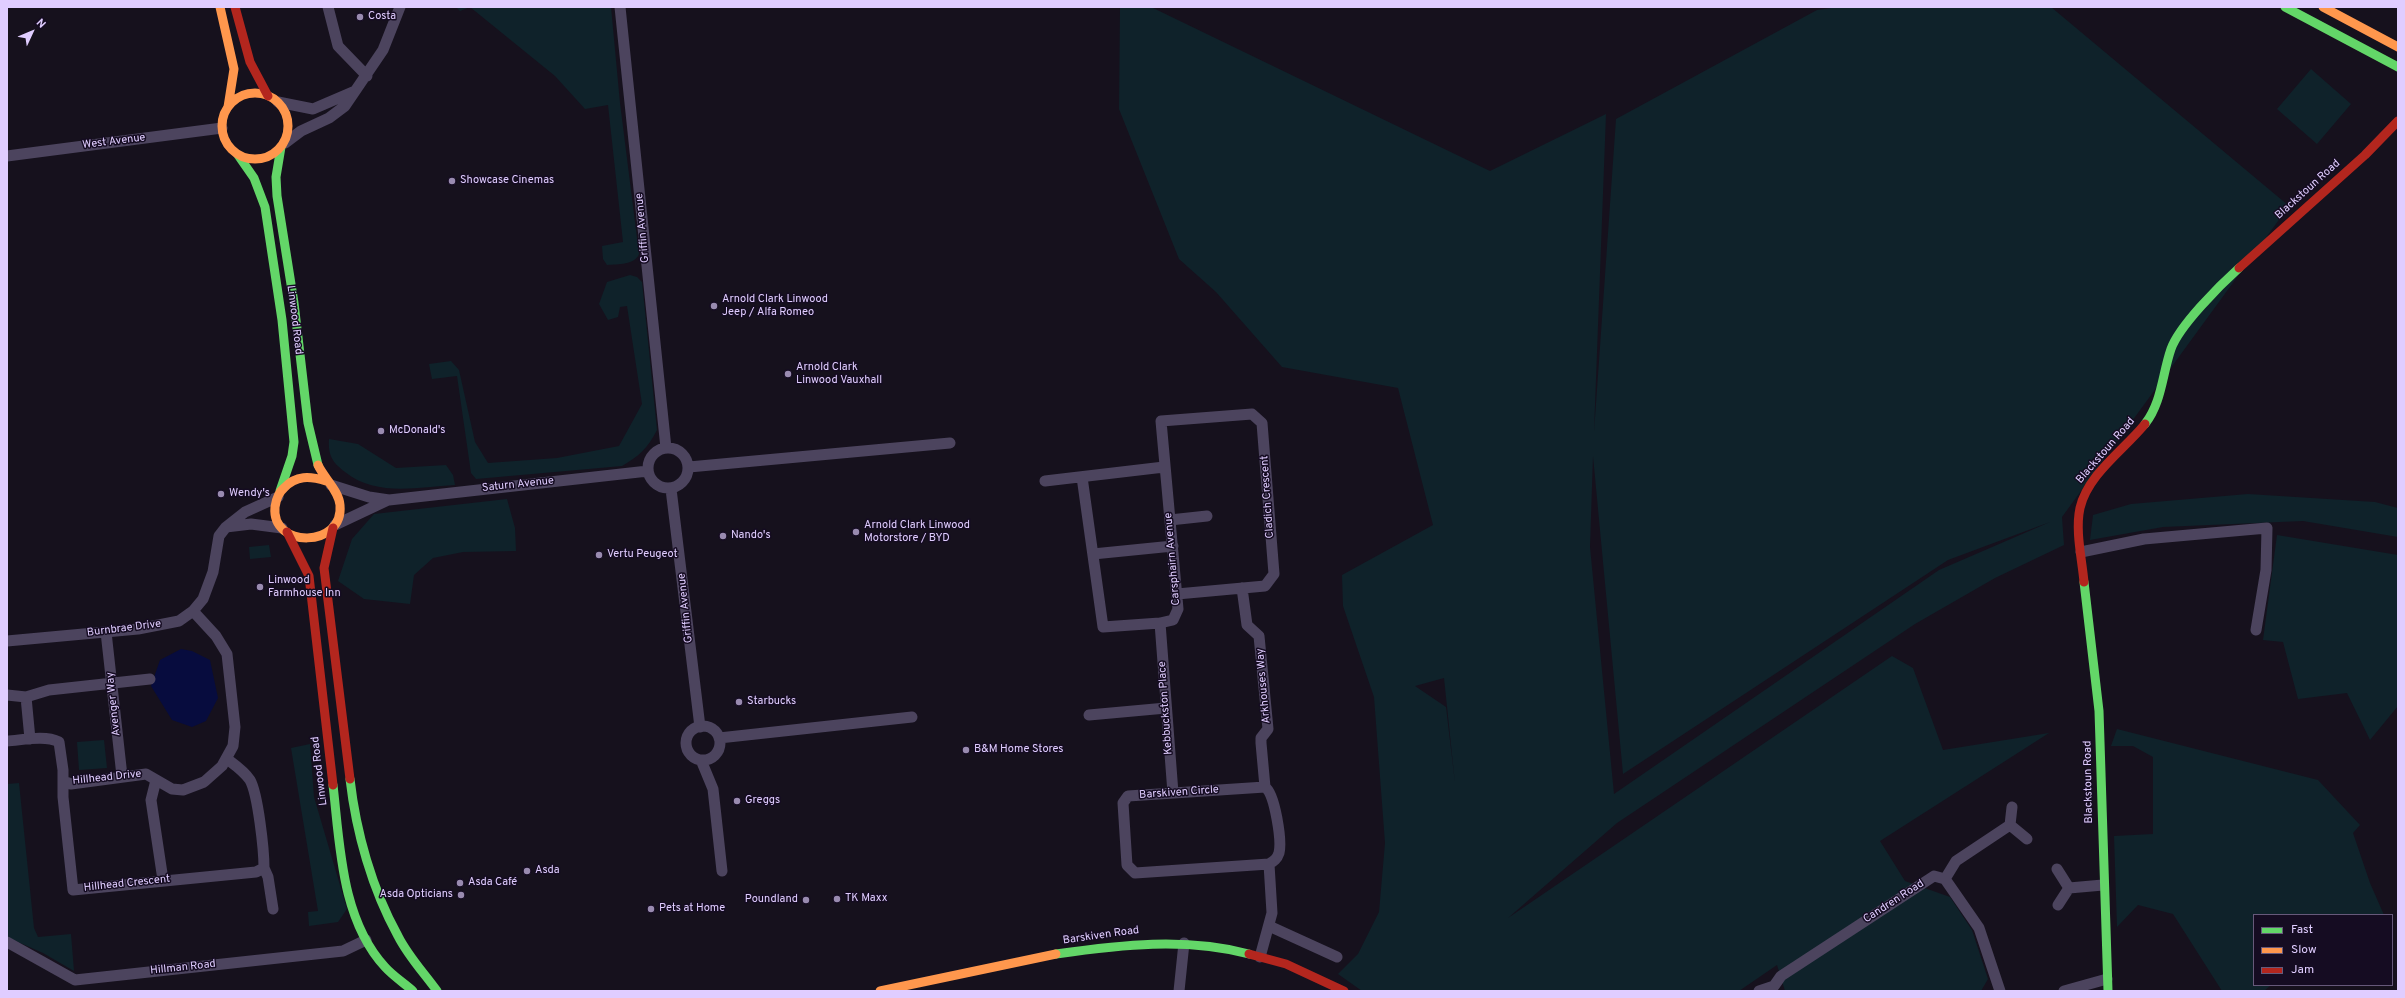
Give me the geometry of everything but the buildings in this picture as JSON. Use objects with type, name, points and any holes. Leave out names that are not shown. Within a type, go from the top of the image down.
[{"type":"main road","points":[[220,7],[234,69],[228,107],[223,117],[222,128],[230,148],[238,155],[248,159],[258,160],[269,157],[283,145],[288,122],[285,111],[273,99],[250,62],[235,7]]},
{"type":"main road","points":[[2285,7],[2398,67]]},
{"type":"main road","points":[[2323,7],[2398,47]]},
{"type":"main road","points":[[228,107],[236,99],[246,94],[257,93],[273,99]]},
{"type":"main road","name":"Blackstoun Road","points":[[2108,991],[2099,711],[2081,552],[2080,508],[2087,489],[2144,427],[2155,407],[2164,380],[2172,342],[2179,332],[2236,271],[2365,155],[2398,121]]},
{"type":"main road","name":"Linwood Road","points":[[283,145],[276,177],[277,196],[296,316],[311,439],[328,483]]},
{"type":"main road","name":"Linwood Road","points":[[238,155],[254,178],[265,207],[282,320],[294,442],[292,456],[278,495]]},
{"type":"main road","points":[[334,527],[325,535],[306,540],[296,538],[285,530],[276,514],[278,495],[286,484],[295,478],[311,476],[328,483],[339,498],[340,509],[324,568],[352,799],[367,861],[398,937],[437,991]]},
{"type":"main road","name":"Linwood Road","points":[[285,530],[309,576],[343,869],[357,921],[366,940],[385,967],[413,991]]},
{"type":"main road","name":"Barskiven Road","points":[[880,991],[1109,945],[1155,942],[1218,946],[1293,966],[1344,991]]},
{"type":"street","points":[[328,7],[338,46],[367,76]]},
{"type":"street","points":[[388,40],[393,7]]},
{"type":"street","points":[[283,145],[301,131],[338,112],[350,100],[354,91],[367,76],[388,40],[400,7]]},
{"type":"street","name":"Griffin Avenue","points":[[620,7],[666,448]]},
{"type":"street","points":[[273,99],[313,109],[354,91]]},
{"type":"street","name":"West Avenue","points":[[7,156],[222,128]]},
{"type":"street","name":"Cladich Crescent","points":[[1161,421],[1252,414],[1262,423],[1274,574],[1265,586],[1177,594]]},
{"type":"street","name":"Carsphairn Avenue","points":[[1082,477],[1103,627],[1160,623],[1173,620],[1178,609],[1161,421]]},
{"type":"street","points":[[689,467],[950,443]]},
{"type":"street","points":[[666,448],[681,452],[689,467],[685,480],[671,489],[666,489],[654,483],[648,471],[650,460],[654,454],[666,448]]},
{"type":"street","points":[[1045,481],[1164,467]]},
{"type":"street","name":"Saturn Avenue","points":[[328,483],[368,497],[389,500],[648,471]]},
{"type":"street","name":"Griffin Avenue","points":[[671,489],[700,727]]},
{"type":"street","name":"Burnbrae Drive","points":[[7,641],[138,629],[179,621],[193,611],[203,599],[213,572],[219,536],[226,527],[245,512],[278,495]]},
{"type":"street","name":"Saturn Avenue","points":[[334,527],[389,500]]},
{"type":"street","points":[[1170,520],[1207,516]]},
{"type":"street","points":[[226,527],[251,524],[285,530]]},
{"type":"street","points":[[2081,552],[2144,539],[2268,528],[2266,570],[2256,630]]},
{"type":"street","points":[[1093,554],[1173,546]]},
{"type":"street","name":"Arkhouses Way","points":[[1242,588],[1247,625],[1259,636],[1265,680],[1268,729],[1261,738],[1261,743],[1265,787]]},
{"type":"street","points":[[193,611],[216,636],[227,654],[234,727],[233,746],[227,759],[240,768],[250,780],[255,794],[264,868],[268,877],[273,909]]},
{"type":"street","name":"Kebbuckston Place","points":[[1160,623],[1173,793]]},
{"type":"street","name":"Avenger Way","points":[[106,632],[108,683],[122,776]]},
{"type":"street","points":[[7,695],[26,697],[49,690],[150,679]]},
{"type":"street","points":[[26,697],[30,739]]},
{"type":"street","points":[[1089,715],[1166,708]]},
{"type":"street","points":[[719,738],[912,717]]},
{"type":"street","points":[[700,727],[710,728],[719,738],[719,749],[716,754],[707,760],[701,760],[692,756],[686,746],[690,732],[700,727]]},
{"type":"street","name":"Hillhead Drive","points":[[7,741],[30,739],[54,740],[59,742],[63,781],[70,784],[146,774],[172,790],[183,790],[204,782],[216,773],[227,759]]},
{"type":"street","points":[[701,760],[713,788],[722,871]]},
{"type":"street","points":[[156,780],[151,800],[163,880]]},
{"type":"street","name":"Hillhead Crescent","points":[[63,781],[62,796],[73,890],[256,872],[264,868]]},
{"type":"street","points":[[1260,957],[1272,913],[1269,864],[1276,860],[1280,851],[1275,804],[1269,790],[1265,787]]},
{"type":"street","name":"Barskiven Circle","points":[[1265,787],[1128,796],[1123,803],[1127,865],[1135,873],[1269,864]]},
{"type":"street","points":[[2010,825],[2012,806]]},
{"type":"street","points":[[2010,825],[2028,839]]},
{"type":"street","points":[[2000,991],[1980,928],[1945,879],[1956,861],[2010,825]]},
{"type":"street","points":[[2057,869],[2069,888]]},
{"type":"street","name":"Candren Road","points":[[1760,991],[1775,989],[1781,976],[1934,876],[1945,879]]},
{"type":"street","points":[[2069,888],[2104,885]]},
{"type":"street","points":[[2058,905],[2069,888]]},
{"type":"street","points":[[1269,926],[1337,957]]},
{"type":"street","name":"Hillman Road","points":[[75,980],[343,950],[366,940]]},
{"type":"street","points":[[7,942],[75,980],[75,991]]},
{"type":"street","points":[[1179,991],[1184,944]]},
{"type":"street","points":[[2064,991],[2107,979]]},
{"type":"shaded area","points":[[456,7],[470,7],[460,11]]},
{"type":"shaded area","points":[[470,7],[611,7],[620,103],[639,254],[634,260],[626,263],[607,265],[603,259],[602,246],[623,242],[608,105],[585,109],[555,76]]},
{"type":"shaded area","points":[[1120,7],[1151,7],[1490,171],[1606,114],[1594,432],[1616,119],[1817,10],[1838,7],[2051,7],[2289,206],[2062,517],[2064,545],[1995,578],[1915,624],[1617,823],[1508,918],[1892,656],[1913,668],[1943,750],[2049,733],[1880,841],[1905,881],[1950,897],[1972,930],[1988,979],[1981,991],[1785,991],[1777,965],[1739,991],[1362,991],[1338,974],[1358,954],[1379,912],[1385,843],[1374,697],[1343,606],[1342,575],[1433,525],[1398,388],[1282,367],[1216,292],[1179,259],[1119,109]],"holes":[[[1593,456],[1623,774],[1948,560],[2050,522],[1939,570],[1614,794],[1590,547]],[[1444,678],[1455,783],[1446,707],[1415,686]]]},
{"type":"shaded area","points":[[2311,69],[2351,104],[2317,144],[2277,109]]},
{"type":"shaded area","points":[[630,275],[637,277],[642,282],[657,430],[650,442],[638,455],[622,466],[476,479],[471,473],[457,376],[432,379],[429,364],[451,361],[459,370],[475,442],[488,463],[557,458],[619,446],[642,404],[627,306],[620,307],[618,317],[608,320],[599,304],[607,282]]},
{"type":"shaded area","points":[[329,439],[358,444],[396,468],[446,465],[453,475],[455,485],[397,489],[370,485],[357,480],[337,465],[330,454]]},
{"type":"shaded area","points":[[2248,494],[2375,502],[2398,508],[2398,537],[2303,521],[2163,527],[2090,540],[2093,515],[2131,504]]},
{"type":"shaded area","points":[[507,499],[515,528],[516,551],[463,552],[433,558],[414,575],[410,604],[364,599],[338,581],[352,539],[374,514]]},
{"type":"shaded area","points":[[2277,535],[2398,555],[2398,706],[2370,740],[2347,693],[2298,699],[2283,642],[2263,640]]},
{"type":"shaded area","points":[[269,545],[271,557],[250,559],[249,547]]},
{"type":"shaded area","points":[[181,649],[192,651],[210,660],[218,698],[206,721],[192,727],[172,720],[151,686],[160,660]]},
{"type":"shaded area","points":[[2117,729],[2318,780],[2360,825],[2353,833],[2370,883],[2384,914],[2253,914],[2253,986],[2270,986],[2264,991],[2222,991],[2173,914],[2138,905],[2117,927],[2114,836],[2153,834],[2153,757],[2133,746],[2111,746]]},
{"type":"shaded area","points":[[104,740],[107,768],[79,770],[77,742]]},
{"type":"shaded area","points":[[310,744],[314,797],[347,909],[338,922],[309,926],[308,912],[318,911],[291,748]]},
{"type":"shaded area","points":[[19,783],[34,928],[38,937],[71,934],[74,971],[43,953],[9,938],[7,940],[7,784]]},
{"type":"traffic: fast","points":[[2285,7],[2398,67]]},
{"type":"traffic: fast","points":[[281,147],[276,177],[277,196],[294,303],[308,423],[318,465]]},
{"type":"traffic: fast","points":[[238,155],[254,178],[265,207],[282,320],[294,442],[292,456],[280,491]]},
{"type":"traffic: fast","points":[[2145,424],[2155,407],[2168,359],[2175,340],[2201,306],[2239,268]]},
{"type":"traffic: fast","points":[[2084,582],[2099,711],[2108,991]]},
{"type":"traffic: fast","points":[[350,779],[361,840],[366,860],[380,899],[402,943],[437,991]]},
{"type":"traffic: fast","points":[[333,785],[345,880],[359,927],[370,948],[385,967],[413,991]]},
{"type":"traffic: fast","points":[[1056,954],[1152,944],[1201,946],[1249,954]]},
{"type":"traffic: slow","points":[[220,7],[234,69],[228,107]]},
{"type":"traffic: slow","points":[[2323,7],[2398,47]]},
{"type":"traffic: slow","points":[[249,93],[261,93],[273,98],[283,108],[288,120],[288,126],[286,139],[273,154],[261,159],[249,159],[237,154],[227,144],[222,132],[222,120],[227,108],[237,98],[249,93]]},
{"type":"traffic: slow","points":[[318,465],[339,500],[340,505],[338,519],[331,529],[320,536],[308,538],[295,536],[284,530],[277,521],[275,507],[280,492],[293,481],[298,479],[314,478],[326,481]]},
{"type":"traffic: slow","points":[[880,991],[1056,954]]},
{"type":"traffic: jam","points":[[235,7],[250,62],[268,96]]},
{"type":"traffic: jam","points":[[2239,268],[2365,155],[2398,121]]},
{"type":"traffic: jam","points":[[2084,582],[2078,526],[2080,508],[2084,496],[2099,473],[2145,424]]},
{"type":"traffic: jam","points":[[333,528],[324,568],[350,779]]},
{"type":"traffic: jam","points":[[287,532],[309,576],[333,785]]},
{"type":"traffic: jam","points":[[1249,954],[1286,964],[1344,991]]},
{"type":"place","name":"Costa","points":[[360,17]]},
{"type":"place","name":"Showcase Cinemas","points":[[452,181]]},
{"type":"place","name":"Arnold Clark Linwood Jeep / Alfa Romeo","points":[[714,306]]},
{"type":"place","name":"Arnold Clark Linwood Vauxhall","points":[[788,374]]},
{"type":"place","name":"McDonald's","points":[[381,431]]},
{"type":"place","name":"Wendy's","points":[[221,494]]},
{"type":"place","name":"Arnold Clark Linwood Motorstore / BYD","points":[[856,532]]},
{"type":"place","name":"Nando's","points":[[723,536]]},
{"type":"place","name":"Vertu Peugeot","points":[[599,555]]},
{"type":"place","name":"Linwood Farmhouse Inn","points":[[260,587]]},
{"type":"place","name":"Starbucks","points":[[739,702]]},
{"type":"place","name":"B&M Home Stores","points":[[966,750]]},
{"type":"place","name":"Greggs","points":[[737,801]]},
{"type":"place","name":"Asda","points":[[527,871]]},
{"type":"place","name":"Asda Café","points":[[460,883]]},
{"type":"place","name":"Asda Opticians","points":[[461,895]]},
{"type":"place","name":"TK Maxx","points":[[837,899]]},
{"type":"place","name":"Poundland","points":[[806,900]]},
{"type":"place","name":"Pets at Home","points":[[651,909]]}]
